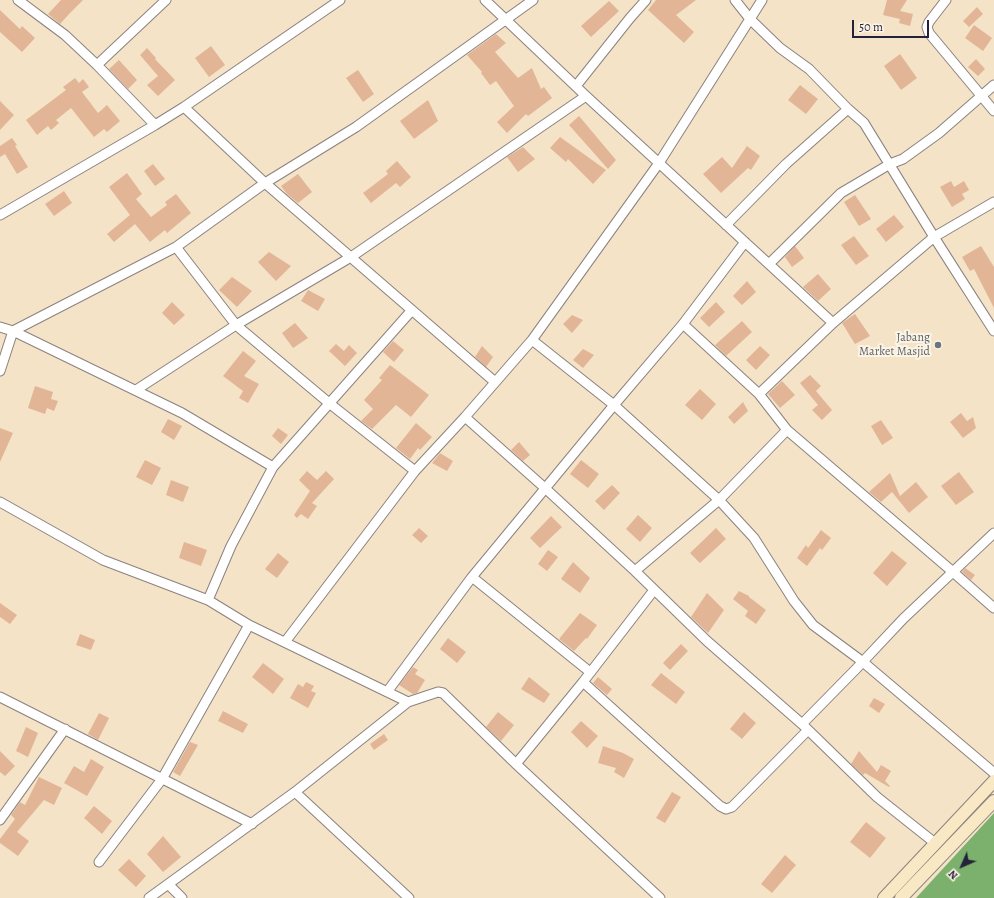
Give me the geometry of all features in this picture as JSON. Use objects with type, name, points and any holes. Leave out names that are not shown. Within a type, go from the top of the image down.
[{"type":"street","points":[[18,0],[65,35],[97,65],[155,125]]},
{"type":"street","points":[[97,65],[166,0]]},
{"type":"street","points":[[1,214],[184,107],[340,0]]},
{"type":"street","points":[[485,0],[586,96],[833,323]]},
{"type":"street","points":[[0,370],[13,331],[176,247],[265,183],[356,127],[533,0]]},
{"type":"street","points":[[576,86],[646,0]]},
{"type":"street","points":[[735,0],[750,19],[780,48],[809,68],[864,123],[994,331]]},
{"type":"street","points":[[285,642],[415,471],[465,417],[532,340],[659,163],[762,0]]},
{"type":"street","points":[[946,0],[929,22],[927,27],[929,33],[994,111]]},
{"type":"street","points":[[768,264],[841,193],[890,164],[902,159],[939,133],[994,84]]},
{"type":"street","points":[[136,390],[236,325],[351,256],[586,96]]},
{"type":"street","points":[[184,107],[265,183],[495,382]]},
{"type":"street","points":[[726,224],[786,164],[848,108]]},
{"type":"street","points":[[759,394],[833,323],[934,237],[994,202]]},
{"type":"street","points":[[387,692],[472,577],[683,324],[745,242]]},
{"type":"street","points":[[176,247],[236,325],[329,403],[415,471]]},
{"type":"street","points":[[208,600],[231,546],[273,467],[412,310]]},
{"type":"street","points":[[683,324],[759,394],[788,430],[994,608]]},
{"type":"street","points":[[0,326],[182,413],[273,467]]},
{"type":"street","points":[[532,340],[614,405],[719,500],[754,538],[794,601],[813,625],[863,662],[994,773]]},
{"type":"street","points":[[465,417],[546,489],[707,641],[805,727],[877,797],[935,843]]},
{"type":"street","points":[[634,571],[719,500],[788,430]]},
{"type":"street","points":[[0,502],[103,560],[208,600],[249,625],[408,702]]},
{"type":"street","points":[[583,682],[720,806],[726,809],[732,807],[903,619],[994,533]]},
{"type":"street","points":[[472,577],[590,672]]},
{"type":"street","points":[[516,764],[583,682],[654,590]]},
{"type":"street","points":[[99,862],[162,779],[249,625]]},
{"type":"street","points":[[149,898],[169,885],[295,792],[408,702],[438,692],[443,694],[660,898]]},
{"type":"street","points":[[0,696],[252,824]]},
{"type":"street","points":[[0,820],[65,730]]},
{"type":"street","points":[[884,898],[994,781]]},
{"type":"street","points":[[295,792],[409,898]]},
{"type":"street","points":[[901,898],[994,801]]},
{"type":"street","points":[[169,885],[182,898]]},
{"type":"green space","points":[[994,813],[994,898],[916,898]]},
{"type":"building","points":[[61,0],[83,0],[60,24],[48,14]]},
{"type":"building","points":[[656,0],[696,0],[676,15],[694,32],[684,43],[648,10]]},
{"type":"building","points":[[887,0],[907,0],[900,11],[913,14],[910,26],[899,23],[900,19],[883,15]]},
{"type":"building","points":[[609,1],[619,11],[591,37],[581,26]]},
{"type":"building","points":[[977,7],[983,14],[969,27],[963,21]]},
{"type":"building","points":[[0,10],[20,29],[22,26],[35,38],[22,52],[0,32]]},
{"type":"building","points":[[974,25],[992,38],[983,51],[965,38]]},
{"type":"building","points":[[496,34],[506,43],[495,52],[518,78],[532,68],[541,89],[544,87],[552,98],[528,116],[526,114],[507,133],[497,122],[514,106],[496,81],[490,85],[481,73],[482,72],[467,55]]},
{"type":"building","points":[[211,46],[225,65],[209,77],[195,58]]},
{"type":"building","points":[[147,48],[156,58],[155,59],[175,80],[158,96],[147,85],[158,76],[140,55]]},
{"type":"building","points":[[900,54],[917,78],[901,90],[884,66]]},
{"type":"building","points":[[976,59],[985,69],[978,76],[968,67]]},
{"type":"building","points":[[119,60],[137,80],[128,89],[109,69]]},
{"type":"building","points":[[358,70],[374,94],[363,102],[346,78]]},
{"type":"building","points":[[75,78],[79,83],[83,79],[89,87],[82,92],[98,113],[107,105],[120,121],[107,132],[104,129],[94,137],[71,108],[56,120],[59,123],[51,130],[48,126],[37,135],[26,120],[66,90],[63,87]]},
{"type":"building","points":[[800,85],[818,99],[806,114],[788,100]]},
{"type":"building","points":[[428,100],[438,121],[414,139],[400,121]]},
{"type":"building","points":[[0,101],[14,115],[0,130]]},
{"type":"building","points":[[579,116],[616,160],[608,169],[569,125]]},
{"type":"building","points":[[560,137],[606,170],[593,184],[568,159],[566,162],[550,148]]},
{"type":"building","points":[[12,138],[17,145],[15,146],[28,167],[17,174],[5,154],[0,157],[0,146]]},
{"type":"building","points":[[747,146],[760,156],[751,170],[748,168],[721,193],[703,174],[722,157],[732,168]]},
{"type":"building","points":[[523,147],[535,159],[518,172],[507,157]]},
{"type":"building","points":[[397,161],[411,177],[400,187],[396,183],[371,203],[363,193],[388,174],[386,171]]},
{"type":"building","points":[[153,164],[165,179],[155,186],[144,171]]},
{"type":"building","points":[[127,173],[142,194],[136,199],[151,217],[167,205],[165,202],[176,194],[191,213],[167,233],[165,230],[150,242],[135,224],[114,242],[107,234],[130,215],[109,187]]},
{"type":"building","points":[[298,174],[312,192],[298,203],[287,194],[281,186]]},
{"type":"building","points":[[951,181],[954,187],[964,181],[969,190],[962,194],[965,199],[952,207],[940,187]]},
{"type":"building","points":[[64,191],[72,203],[54,216],[45,204]]},
{"type":"building","points":[[855,195],[871,219],[859,226],[844,202]]},
{"type":"building","points":[[894,215],[904,227],[886,242],[876,229]]},
{"type":"building","points":[[854,236],[869,256],[856,265],[841,245]]},
{"type":"building","points":[[795,246],[804,258],[792,267],[785,257]]},
{"type":"building","points":[[981,246],[994,267],[994,308],[974,269],[970,271],[962,257]]},
{"type":"building","points":[[269,252],[291,266],[276,281],[258,262]]},
{"type":"building","points":[[818,274],[831,289],[818,301],[803,287]]},
{"type":"building","points":[[232,277],[252,291],[237,307],[219,290]]},
{"type":"building","points":[[747,281],[756,292],[742,305],[733,296]]},
{"type":"building","points":[[308,290],[325,299],[318,311],[301,301]]},
{"type":"building","points":[[172,302],[185,315],[174,325],[162,313]]},
{"type":"building","points":[[716,302],[725,312],[709,327],[700,318]]},
{"type":"building","points":[[855,314],[870,336],[855,344],[842,323]]},
{"type":"building","points":[[572,315],[583,320],[572,333],[563,324]]},
{"type":"building","points":[[742,321],[752,332],[726,356],[715,345]]},
{"type":"building","points":[[295,323],[308,338],[293,348],[282,333]]},
{"type":"building","points":[[393,341],[404,350],[394,362],[383,352]]},
{"type":"building","points":[[336,344],[344,351],[349,345],[357,353],[345,366],[329,351]]},
{"type":"building","points":[[482,346],[493,357],[486,367],[475,357]]},
{"type":"building","points":[[760,346],[770,355],[756,370],[746,360]]},
{"type":"building","points":[[583,349],[594,355],[583,368],[573,360]]},
{"type":"building","points":[[243,351],[256,361],[244,376],[259,384],[248,403],[239,398],[243,391],[223,376]]},
{"type":"building","points":[[390,365],[429,395],[411,417],[396,405],[372,429],[361,421],[373,409],[364,400],[382,380],[379,378]]},
{"type":"building","points":[[810,375],[821,386],[816,391],[832,410],[822,420],[812,410],[818,405],[800,383]]},
{"type":"building","points":[[782,381],[795,395],[780,408],[768,394]]},
{"type":"building","points":[[35,386],[53,392],[51,399],[58,401],[54,411],[47,408],[45,414],[28,408]]},
{"type":"building","points":[[700,389],[716,404],[702,420],[685,405]]},
{"type":"building","points":[[743,402],[748,411],[734,424],[728,417]]},
{"type":"building","points":[[961,413],[967,421],[973,417],[976,428],[963,438],[950,422]]},
{"type":"building","points":[[168,419],[182,426],[174,440],[161,432]]},
{"type":"building","points":[[881,420],[893,438],[882,445],[871,426]]},
{"type":"building","points":[[416,423],[432,437],[420,450],[418,448],[410,459],[396,448]]},
{"type":"building","points":[[0,428],[13,433],[0,462]]},
{"type":"building","points":[[278,428],[288,435],[281,444],[272,436]]},
{"type":"building","points":[[519,442],[530,455],[523,461],[511,450]]},
{"type":"building","points":[[440,453],[453,461],[447,471],[432,463]]},
{"type":"building","points":[[145,460],[161,468],[152,485],[136,477]]},
{"type":"building","points":[[581,460],[599,474],[588,488],[570,474]]},
{"type":"building","points":[[307,471],[317,480],[326,471],[334,479],[312,503],[317,506],[308,519],[301,514],[297,518],[294,515],[310,491],[299,480]]},
{"type":"building","points":[[959,472],[974,492],[956,505],[941,486]]},
{"type":"building","points":[[890,473],[900,496],[916,482],[928,497],[909,513],[892,492],[881,502],[869,492]]},
{"type":"building","points":[[171,480],[189,487],[183,502],[166,495]]},
{"type":"building","points":[[612,485],[620,493],[604,510],[595,501]]},
{"type":"building","points":[[638,515],[652,528],[640,542],[626,529]]},
{"type":"building","points":[[551,516],[562,527],[540,548],[530,538]]},
{"type":"building","points":[[419,528],[428,536],[421,543],[412,535]]},
{"type":"building","points":[[716,528],[726,539],[700,563],[690,553]]},
{"type":"building","points":[[821,530],[831,538],[822,550],[820,548],[807,566],[797,558],[806,545],[808,548]]},
{"type":"building","points":[[184,542],[207,550],[201,566],[179,558]]},
{"type":"building","points":[[548,550],[558,557],[547,571],[538,564]]},
{"type":"building","points":[[892,551],[907,563],[887,586],[873,573]]},
{"type":"building","points":[[278,553],[289,562],[277,578],[265,569]]},
{"type":"building","points":[[573,562],[590,578],[580,593],[561,579]]},
{"type":"building","points":[[965,568],[975,575],[971,580],[962,572]]},
{"type":"building","points":[[739,591],[749,596],[766,610],[756,624],[745,616],[748,611],[733,599]]},
{"type":"building","points":[[707,593],[724,610],[708,633],[691,617]]},
{"type":"building","points":[[0,603],[17,615],[10,624],[0,617]]},
{"type":"building","points":[[580,613],[597,625],[587,639],[586,638],[574,651],[559,639]]},
{"type":"building","points":[[80,634],[95,640],[91,650],[76,645]]},
{"type":"building","points":[[448,638],[466,652],[457,663],[440,649]]},
{"type":"building","points":[[681,644],[688,651],[670,670],[663,663]]},
{"type":"building","points":[[263,663],[284,679],[273,694],[252,677]]},
{"type":"building","points":[[413,667],[418,670],[415,674],[425,680],[417,693],[413,694],[399,685]]},
{"type":"building","points":[[661,673],[685,692],[676,704],[651,685]]},
{"type":"building","points":[[529,677],[550,694],[544,703],[521,689]]},
{"type":"building","points":[[598,677],[612,689],[607,695],[593,683]]},
{"type":"building","points":[[306,682],[314,686],[311,691],[316,693],[308,708],[290,698],[298,684],[303,687]]},
{"type":"building","points":[[874,698],[885,704],[879,713],[869,706]]},
{"type":"building","points":[[223,711],[248,724],[243,733],[218,721]]},
{"type":"building","points":[[498,712],[514,725],[501,741],[486,727]]},
{"type":"building","points":[[744,712],[756,723],[742,739],[730,729]]},
{"type":"building","points":[[99,713],[109,718],[98,740],[88,734]]},
{"type":"building","points":[[581,721],[598,736],[587,748],[571,732]]},
{"type":"building","points":[[26,727],[38,733],[28,757],[16,751]]},
{"type":"building","points":[[384,734],[388,740],[374,750],[370,744]]},
{"type":"building","points":[[190,742],[198,745],[180,776],[173,772]]},
{"type":"building","points":[[603,746],[623,753],[634,759],[624,778],[614,772],[616,768],[598,763]]},
{"type":"building","points":[[0,751],[15,766],[5,776],[0,772]]},
{"type":"building","points":[[859,751],[877,772],[881,765],[891,771],[885,781],[890,786],[889,787],[865,773],[863,775],[851,764]]},
{"type":"building","points":[[91,759],[104,767],[87,796],[64,783],[74,766],[84,772]]},
{"type":"building","points":[[39,777],[62,788],[54,805],[44,800],[17,832],[29,841],[18,856],[0,843],[0,839],[15,819],[11,815],[20,802],[25,805]]},
{"type":"building","points":[[672,792],[681,797],[665,823],[656,818]]},
{"type":"building","points":[[94,806],[112,821],[102,834],[84,818]]},
{"type":"building","points":[[866,822],[886,838],[870,858],[850,842]]},
{"type":"building","points":[[163,836],[181,857],[163,872],[147,854]]},
{"type":"building","points":[[785,855],[796,865],[772,893],[761,884]]},
{"type":"building","points":[[129,859],[146,876],[136,887],[118,870]]},
{"type":"place","name":"Jabang Market Masjid","points":[[938,345]]}]
